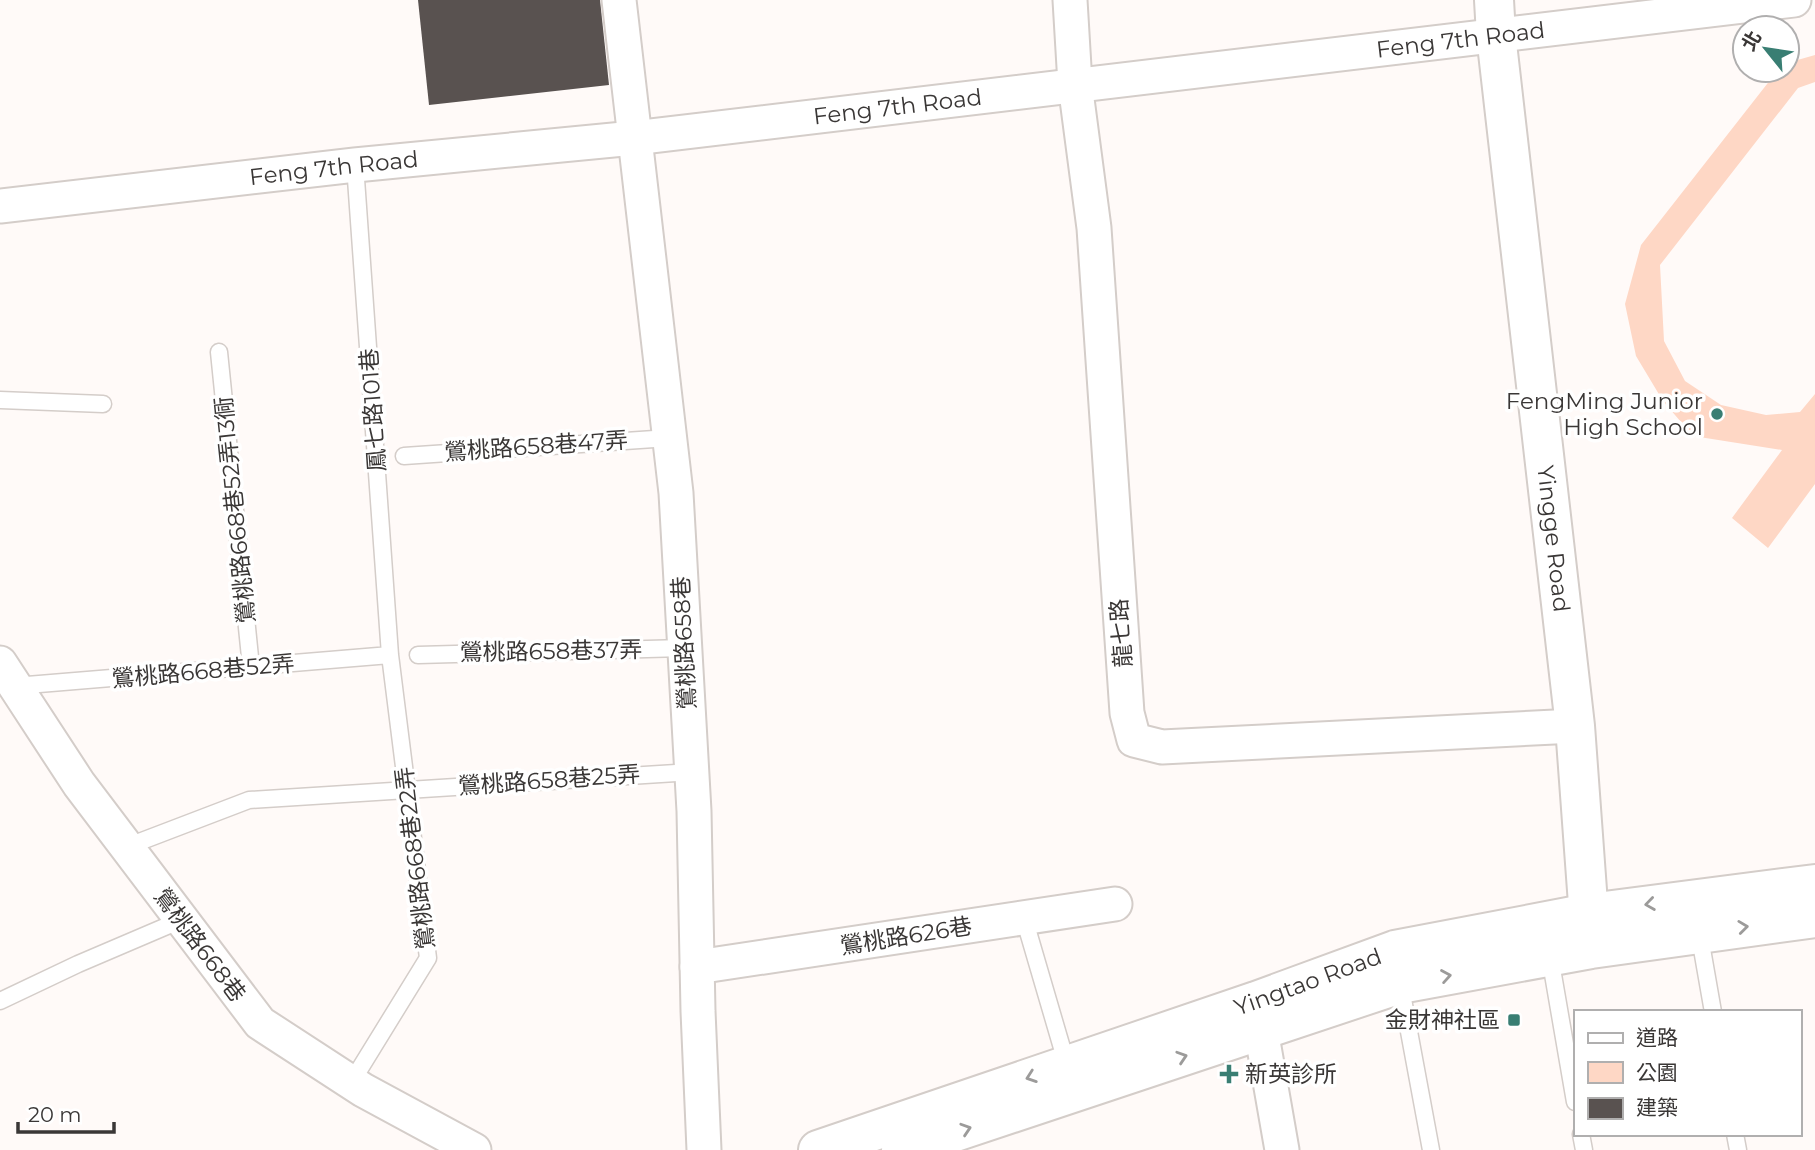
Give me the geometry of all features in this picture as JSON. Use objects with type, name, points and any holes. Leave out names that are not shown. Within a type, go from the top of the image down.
[{"type":"main road","name":"Yingge Road","points":[[1495,18],[1575,726],[1590,931]]},
{"type":"main road","name":"Yingtao Road","points":[[901,1150],[1258,1016],[1397,967],[1590,931],[1696,916],[1815,884]]},
{"type":"main road","name":"Yingtao Road","points":[[1696,916],[1815,918]]},
{"type":"main road","name":"Yingtao Road","points":[[818,1150],[1067,1065],[1258,1016]]},
{"type":"street","name":"鶯桃路658巷","points":[[619,0],[676,493],[692,772],[704,1150]]},
{"type":"street","points":[[1070,0],[1075,84]]},
{"type":"street","name":"Feng 7th Road","points":[[0,206],[355,165],[634,138],[1075,84],[1495,18],[1794,0]]},
{"type":"street","name":"龍七路","points":[[1075,84],[1094,228],[1127,713],[1134,740],[1163,747],[1575,726]]},
{"type":"street","name":"鶯桃路668巷","points":[[8,674],[79,784],[260,1023],[351,1083],[474,1150]]},
{"type":"street","name":"鶯桃路626巷","points":[[697,967],[1115,904]]},
{"type":"street","points":[[1258,1016],[1282,1150]]},
{"type":"lane","name":"鳳七路101巷","points":[[355,165],[390,655]]},
{"type":"lane","name":"鶯桃路668巷52弄13衕","points":[[219,352],[251,667]]},
{"type":"lane","points":[[0,400],[103,404]]},
{"type":"lane","name":"鶯桃路658巷47弄","points":[[404,456],[669,438]]},
{"type":"lane","name":"鶯桃路658巷37弄","points":[[418,655],[684,648]]},
{"type":"lane","name":"鶯桃路668巷52弄","points":[[8,674],[251,667],[390,655]]},
{"type":"lane","name":"鶯桃路668巷22弄","points":[[351,1083],[428,958],[390,655]]},
{"type":"lane","name":"鶯桃路658巷25弄","points":[[126,847],[249,800],[692,772]]},
{"type":"lane","points":[[1696,916],[1713,1010]]},
{"type":"lane","points":[[1024,918],[1067,1065]]},
{"type":"lane","points":[[0,1001],[181,920]]},
{"type":"lane","points":[[1547,939],[1574,1096]]},
{"type":"lane","points":[[1397,967],[1431,1150]]},
{"type":"green space","points":[[1815,55],[1815,82],[1798,88],[1660,265],[1664,341],[1685,381],[1721,405],[1766,415],[1800,412],[1815,394],[1815,484],[1768,548],[1732,518],[1782,450],[1693,436],[1663,401],[1636,356],[1625,304],[1641,245],[1767,84],[1801,84],[1801,59]]},
{"type":"building","points":[[418,0],[600,0],[609,85],[429,105]]},
{"type":"place","name":"FengMing Junior High School","points":[[1717,414]]},
{"type":"place","name":"金財神社區","points":[[1514,1020]]},
{"type":"place","name":"新英診所","points":[[1229,1074]]}]
